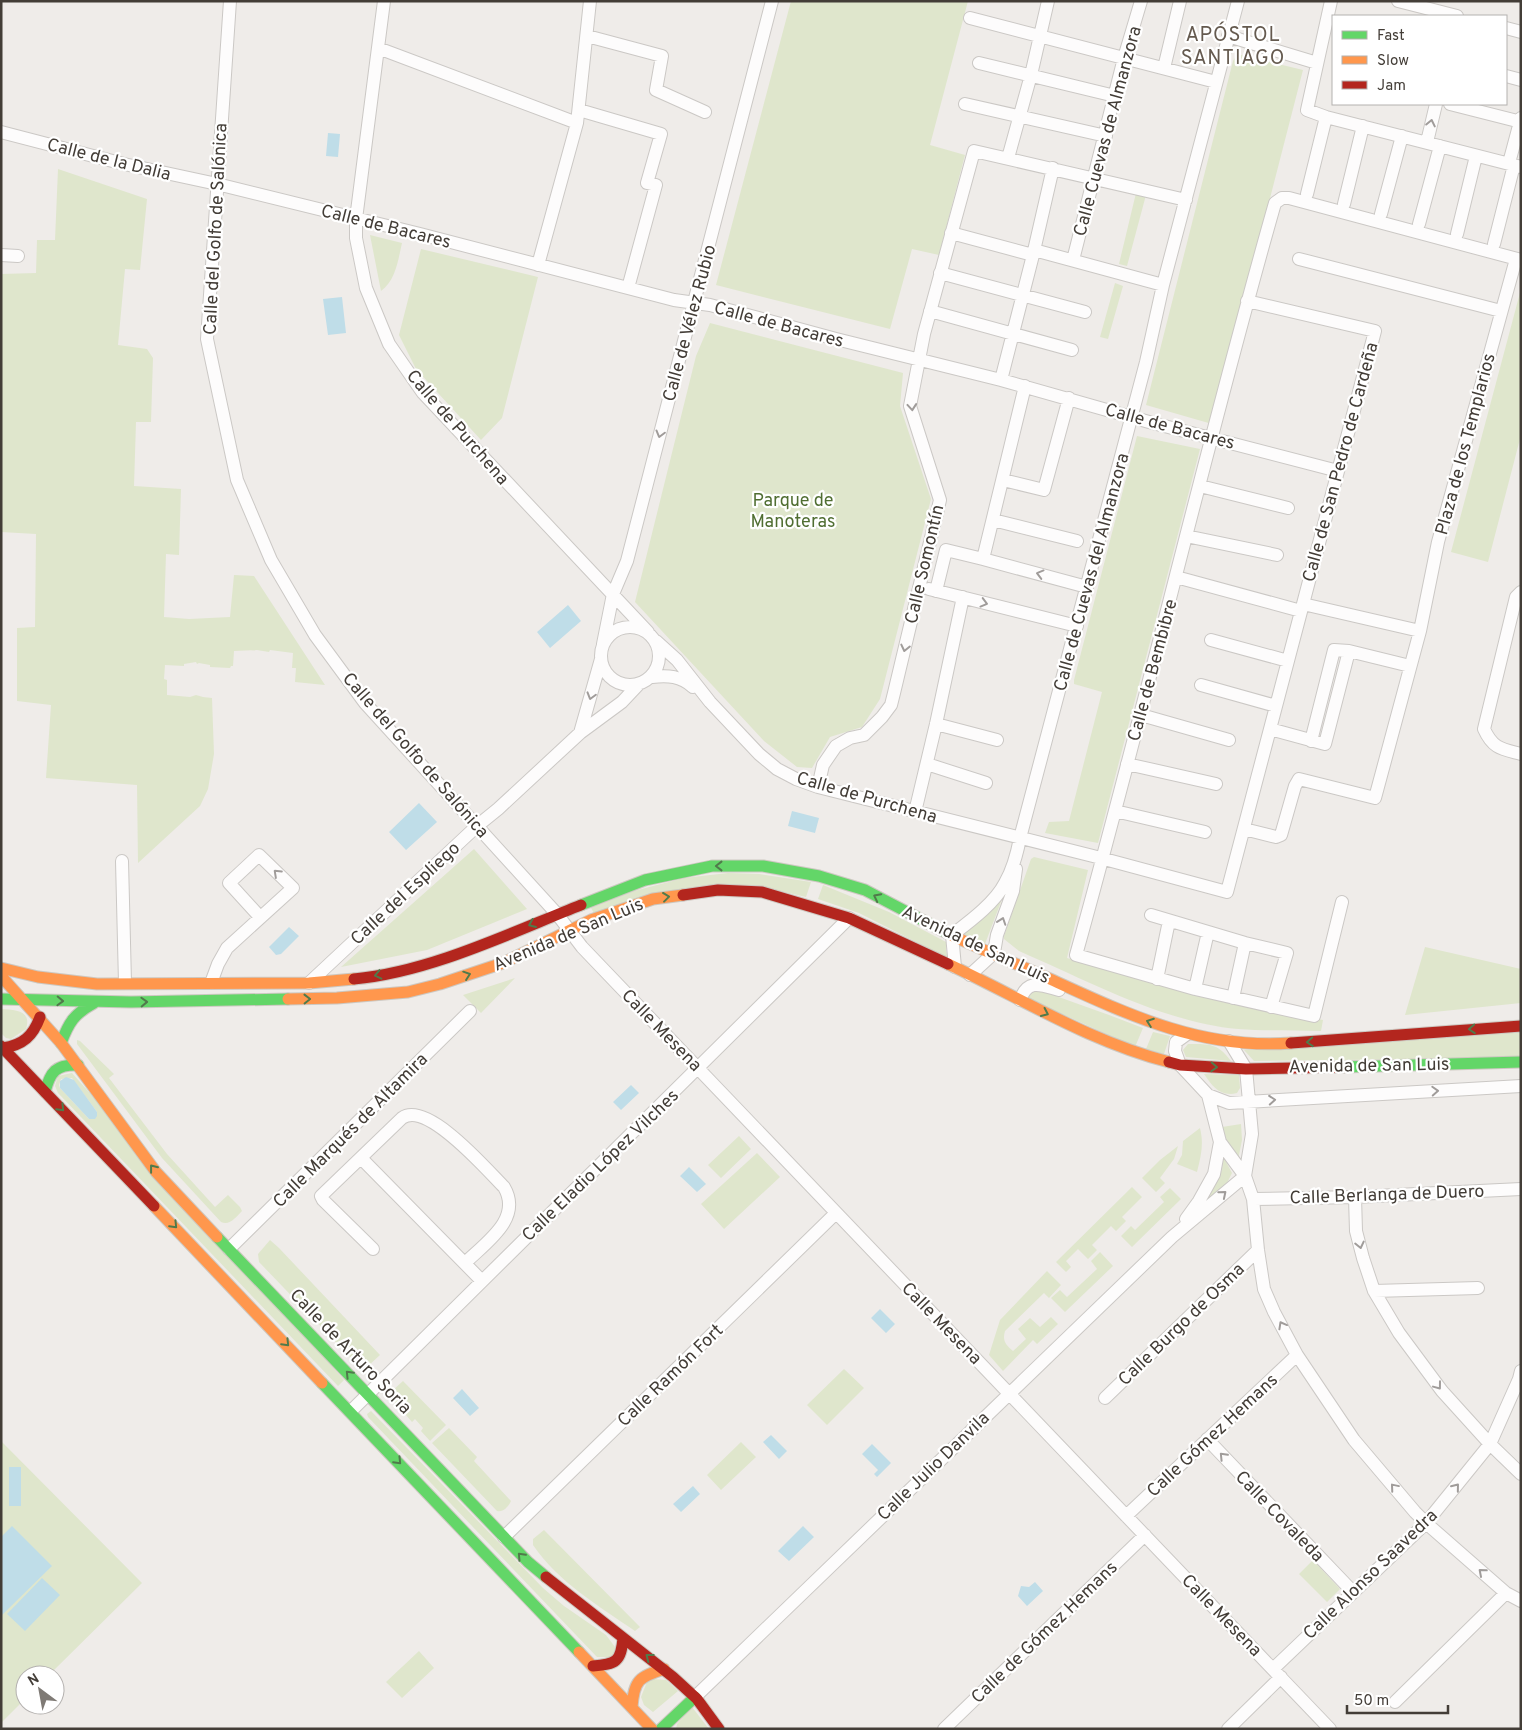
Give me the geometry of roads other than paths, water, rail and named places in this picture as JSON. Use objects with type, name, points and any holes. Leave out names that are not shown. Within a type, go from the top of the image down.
[{"type":"street","name":"Calle del Golfo de Salónica","points":[[230,1],[207,339],[237,480],[271,560],[315,635],[365,703],[557,914]]},
{"type":"street","name":"Calle de Purchena","points":[[384,1],[356,219],[356,238],[366,288],[389,344],[423,393],[591,573],[652,637],[677,660],[710,702],[759,754],[777,769],[796,779],[818,787],[1020,838]]},
{"type":"street","points":[[538,265],[580,110],[590,1]]},
{"type":"street","name":"Calle de Vélez Rubio","points":[[603,644],[613,594],[627,560],[772,1]]},
{"type":"street","points":[[1008,158],[1031,75],[1048,1]]},
{"type":"street","name":"Calle Cuevas de Almanzora","points":[[1073,260],[1093,178],[1106,136],[1124,58],[1141,1]]},
{"type":"street","points":[[1164,68],[1180,1]]},
{"type":"street","name":"Calle de Cuevas del Almanzora","points":[[952,935],[996,897],[1005,884],[1016,858],[1238,1]]},
{"type":"street","points":[[1331,1],[1307,110],[1514,165]]},
{"type":"street","points":[[1398,1],[1453,15]]},
{"type":"street","points":[[970,18],[1216,82]]},
{"type":"street","points":[[1507,28],[1521,32]]},
{"type":"street","points":[[587,36],[662,56],[656,90],[705,112]]},
{"type":"street","points":[[1228,36],[1317,63]]},
{"type":"street","points":[[378,48],[577,123]]},
{"type":"street","points":[[979,63],[1115,96]]},
{"type":"street","points":[[1507,76],[1521,80]]},
{"type":"street","points":[[965,104],[1106,136]]},
{"type":"street","points":[[1427,142],[1436,105]]},
{"type":"street","points":[[1454,105],[1520,121],[1514,165],[1494,244]]},
{"type":"street","points":[[580,110],[661,134],[647,183],[656,185],[628,288]]},
{"type":"street","points":[[1307,194],[1326,116]]},
{"type":"street","points":[[1344,204],[1363,126]]},
{"type":"street","name":"Calle de la Dalia","points":[[1,132],[124,164],[217,184]]},
{"type":"street","points":[[1381,214],[1402,136]]},
{"type":"street","points":[[1419,224],[1440,146]]},
{"type":"street","name":"Calle Somontín","points":[[818,787],[823,765],[836,746],[850,738],[864,735],[891,705],[940,500],[910,406],[918,359],[930,311],[974,150],[1186,200]]},
{"type":"street","points":[[1457,234],[1476,156]]},
{"type":"street","points":[[1001,380],[1034,252],[1053,168]]},
{"type":"street","name":"Calle de Bacares","points":[[217,184],[674,300],[694,302],[1026,386],[1149,422],[1338,471]]},
{"type":"street","name":"Calle de Bembibre","points":[[1157,979],[1076,955],[1141,715],[1247,301],[1275,203],[1282,198],[1289,198],[1518,259]]},
{"type":"street","points":[[951,233],[1073,260],[1163,285]]},
{"type":"street","points":[[1,256],[18,256]]},
{"type":"street","points":[[1299,259],[1501,311]]},
{"type":"street","name":"Plaza de los Templarios","points":[[1244,829],[1276,837],[1281,835],[1295,786],[1299,779],[1375,798],[1420,631],[1438,542],[1501,311],[1518,259]]},
{"type":"street","points":[[940,273],[1085,312]]},
{"type":"street","name":"Calle de San Pedro de Cardeña","points":[[1020,838],[1103,858],[1227,892],[1375,331],[1247,301]]},
{"type":"street","points":[[930,311],[1072,350]]},
{"type":"street","points":[[983,559],[1026,386]]},
{"type":"street","points":[[1004,480],[1044,490],[1070,398]]},
{"type":"street","points":[[1200,486],[1288,508]]},
{"type":"street","points":[[993,520],[1078,541]]},
{"type":"street","points":[[1186,536],[1277,555]]},
{"type":"street","points":[[936,591],[946,550],[1087,587]]},
{"type":"street","name":"Calle de Bembibre","points":[[1176,577],[1302,608]]},
{"type":"street","points":[[919,586],[1077,626]]},
{"type":"street","points":[[1521,592],[1516,598],[1484,729],[1491,743],[1499,748],[1521,754]]},
{"type":"street","points":[[915,812],[963,597]]},
{"type":"street","name":"Calle de San Pedro de Cardeña","points":[[1302,608],[1420,631]]},
{"type":"street","points":[[580,733],[601,659],[603,644],[613,632],[628,627],[638,628],[652,637],[659,650],[660,660],[652,677],[638,685],[625,685],[613,681],[605,671],[601,659]]},
{"type":"street","points":[[1211,640],[1288,660]]},
{"type":"street","points":[[1270,729],[1325,744],[1349,651],[1410,666]]},
{"type":"street","name":"Calle de Purchena","points":[[652,677],[667,676],[685,680],[710,702]]},
{"type":"street","points":[[1201,684],[1276,706]]},
{"type":"street","name":"Calle del Espliego","points":[[308,983],[477,826],[580,733],[622,702],[638,685]]},
{"type":"street","points":[[1141,715],[1229,740]]},
{"type":"street","points":[[936,724],[997,740]]},
{"type":"street","points":[[926,764],[986,783]]},
{"type":"street","name":"Calle de Bembibre","points":[[1127,764],[1216,784]]},
{"type":"street","points":[[1115,811],[1206,832]]},
{"type":"street","points":[[211,983],[218,964],[227,948],[293,888],[259,855],[229,883],[260,917]]},
{"type":"street","name":"Calle de Cuevas del Almanzora","points":[[994,953],[997,936],[1017,874],[1016,858]]},
{"type":"street","points":[[122,861],[125,984]]},
{"type":"street","name":"Avenida de San Luis","points":[[1,968],[38,977],[97,984],[308,983],[366,978],[434,963],[646,880],[712,866],[762,866],[819,876],[865,890],[952,935],[1102,1003],[1151,1023],[1188,1034],[1229,1041],[1278,1044],[1521,1026]]},
{"type":"street","name":"Avenida de San Luis","points":[[1,999],[96,1002],[337,998],[408,992],[440,984],[503,963],[591,920],[653,898],[718,890],[762,892],[849,918],[1137,1054],[1180,1065],[1246,1068],[1521,1062]]},
{"type":"street","points":[[1169,921],[1157,979],[1314,1016],[1342,902]]},
{"type":"street","name":"Calle Mesena","points":[[557,914],[582,947],[1330,1729]]},
{"type":"street","points":[[1151,915],[1245,944],[1287,953],[1271,1007]]},
{"type":"street","name":"Calle Eladio López Vilches","points":[[351,1411],[849,918]]},
{"type":"street","points":[[1195,989],[1208,932]]},
{"type":"street","points":[[952,935],[955,967]]},
{"type":"street","points":[[1233,998],[1245,944]]},
{"type":"street","points":[[970,975],[994,953]]},
{"type":"street","name":"Calle de Arturo Soria","points":[[1,976],[40,1017],[61,1043],[156,1172],[367,1394],[554,1587],[664,1669],[695,1697],[719,1729]]},
{"type":"street","name":"Avenida de San Luis","points":[[1020,1000],[1022,993],[1027,987],[1037,984],[1102,1003]]},
{"type":"street","name":"Avenida de San Luis","points":[[61,1043],[68,1022],[77,1012],[96,1002]]},
{"type":"street","name":"Calle Marqués de Altamira","points":[[229,1249],[470,1011]]},
{"type":"street","points":[[2,1047],[14,1047],[30,1037],[40,1017]]},
{"type":"street","points":[[1180,1065],[1175,1051],[1176,1042],[1188,1034]]},
{"type":"street","points":[[1229,1041],[1246,1068],[1252,1134],[1245,1176]]},
{"type":"street","points":[[2,1047],[351,1411],[652,1729]]},
{"type":"street","points":[[45,1092],[48,1080],[56,1068],[66,1064],[78,1065]]},
{"type":"street","name":"Calle Julio Danvila","points":[[1172,1237],[1199,1201],[1214,1174],[1220,1142],[1208,1095],[1180,1065]]},
{"type":"street","name":"Avenida de San Luis","points":[[1208,1095],[1229,1103],[1521,1086]]},
{"type":"street","points":[[372,1250],[322,1200],[321,1196],[402,1118],[408,1114],[416,1114],[447,1131],[504,1187],[510,1196],[510,1211],[503,1225],[464,1263]]},
{"type":"street","name":"Calle Burgo de Osma","points":[[1220,1142],[1245,1176],[1253,1199],[1264,1289],[1297,1355],[1354,1440],[1426,1524],[1506,1593],[1521,1601]]},
{"type":"street","points":[[361,1158],[482,1281]]},
{"type":"street","name":"Calle Julio Danvila","points":[[695,1697],[1172,1237],[1245,1176]]},
{"type":"street","name":"Calle Berlanga de Duero","points":[[1253,1199],[1355,1197],[1521,1189]]},
{"type":"street","points":[[1355,1197],[1356,1231],[1363,1258],[1374,1291],[1399,1333],[1442,1391],[1490,1444],[1521,1474]]},
{"type":"street","name":"Calle Ramón Fort","points":[[504,1537],[836,1213]]},
{"type":"street","name":"Calle Burgo de Osma","points":[[1105,1398],[1258,1250]]},
{"type":"street","points":[[1374,1291],[1478,1288]]},
{"type":"street","name":"Calle Gómez Hemans","points":[[1126,1516],[1297,1355]]},
{"type":"street","name":"Calle Alonso Saavedra","points":[[1228,1729],[1277,1673],[1353,1592],[1426,1524],[1490,1444],[1520,1376]]},
{"type":"street","name":"Calle Covaleda","points":[[1207,1439],[1353,1592]]},
{"type":"street","name":"Calle de Gómez Hemans","points":[[944,1729],[1145,1535]]},
{"type":"street","points":[[1395,1702],[1506,1593]]},
{"type":"street","points":[[593,1666],[612,1664],[617,1660],[622,1654],[623,1638]]},
{"type":"street","points":[[632,1707],[633,1688],[642,1676],[664,1669]]},
{"type":"street","points":[[661,1729],[695,1697]]},
{"type":"water","points":[[328,133],[340,134],[338,157],[326,156]]},
{"type":"water","points":[[342,297],[346,333],[328,335],[323,299]]},
{"type":"water","points":[[568,605],[581,621],[550,648],[537,632]]},
{"type":"water","points":[[419,803],[437,822],[406,850],[389,832]]},
{"type":"water","points":[[792,811],[819,818],[815,833],[788,826]]},
{"type":"water","points":[[289,927],[299,936],[281,954],[276,955],[269,947]]},
{"type":"water","points":[[66,1077],[74,1080],[97,1112],[95,1119],[89,1119],[60,1088],[60,1081]]},
{"type":"water","points":[[631,1085],[639,1093],[621,1110],[613,1102]]},
{"type":"water","points":[[689,1167],[706,1184],[697,1192],[680,1176]]},
{"type":"water","points":[[880,1309],[895,1324],[886,1333],[871,1318]]},
{"type":"water","points":[[462,1389],[479,1408],[470,1416],[453,1398]]},
{"type":"water","points":[[771,1435],[787,1451],[779,1459],[763,1442]]},
{"type":"water","points":[[872,1444],[891,1463],[877,1477],[874,1474],[878,1470],[862,1454]]},
{"type":"water","points":[[9,1467],[21,1467],[21,1506],[9,1506]]},
{"type":"water","points":[[693,1486],[700,1494],[681,1512],[673,1504]]},
{"type":"water","points":[[12,1526],[52,1566],[1,1616],[1,1537]]},
{"type":"water","points":[[803,1526],[814,1537],[789,1561],[778,1551]]},
{"type":"water","points":[[42,1578],[60,1595],[25,1631],[7,1614]]},
{"type":"water","points":[[1035,1582],[1043,1591],[1027,1606],[1018,1596],[1021,1586],[1029,1587]]},
{"type":"district","name":"APÓSTOL SANTIAGO","points":[[1233,46]]},
{"type":"park label","name":"Parque de Manoteras","points":[[793,510]]}]
